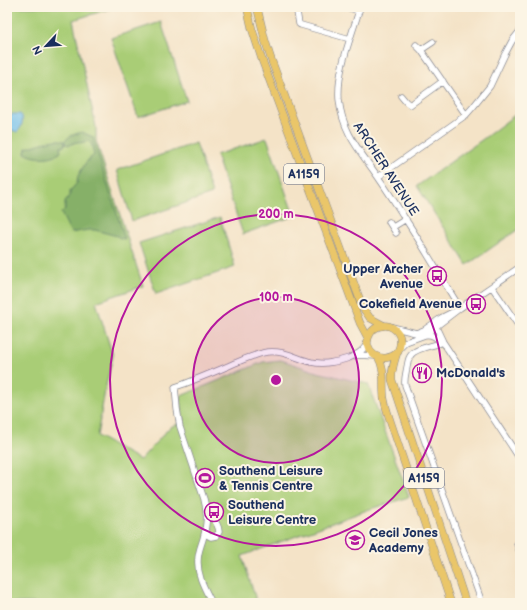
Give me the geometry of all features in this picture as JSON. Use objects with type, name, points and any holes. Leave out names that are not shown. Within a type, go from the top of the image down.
[{"type":"main road","name":"A1159","points":[[247,7],[262,60],[360,323],[368,340]]},
{"type":"main road","name":"A1159","points":[[257,7],[271,59],[363,308],[370,318],[386,326]]},
{"type":"main road","points":[[379,326],[386,326],[396,330],[400,336],[401,342],[398,350],[393,356],[381,358],[372,353],[369,348],[368,340],[370,333],[374,329],[379,326]]},
{"type":"main road","name":"A1159","points":[[398,350],[392,369],[393,384],[466,603]]},
{"type":"main road","name":"A1159","points":[[377,357],[382,363],[383,368],[384,398],[389,417],[451,603]]},
{"type":"street","points":[[346,7],[359,9]]},
{"type":"street","name":"ARCHER AVENUE","points":[[359,9],[344,61],[340,82],[340,110],[344,124],[349,135],[406,219],[460,308]]},
{"type":"street","points":[[297,12],[299,24],[350,40]]},
{"type":"street","points":[[378,177],[466,115],[474,107],[490,86],[512,41],[520,31]]},
{"type":"street","points":[[421,50],[433,42]]},
{"type":"street","points":[[416,45],[466,115]]},
{"type":"street","points":[[401,96],[410,105],[443,81]]},
{"type":"street","points":[[396,233],[391,224],[406,219]]},
{"type":"street","points":[[424,332],[431,326],[436,327],[460,308],[520,267]]},
{"type":"street","points":[[492,287],[520,328]]},
{"type":"street","points":[[398,350],[406,342],[424,332],[441,318],[460,308]]},
{"type":"street","points":[[386,326],[397,327],[416,333],[424,332],[436,337],[442,342]]},
{"type":"street","points":[[436,327],[442,342],[520,459]]},
{"type":"street","points":[[206,529],[207,534],[211,537],[216,536],[219,532],[219,526],[207,510],[180,427],[175,387],[266,352],[284,353],[310,362],[323,364],[340,361],[363,350],[368,340]]},
{"type":"street","points":[[442,342],[417,350],[411,354],[405,376],[405,386],[482,603]]},
{"type":"street","points":[[355,355],[377,357]]},
{"type":"street","points":[[207,510],[206,529],[198,554],[198,567],[199,575],[212,603]]},
{"type":"green space","name":"Southend Leisure & Tennis Centre","points":[[7,7],[116,7],[73,20],[96,127],[96,141],[143,286],[96,302],[113,356],[97,436],[140,460],[170,427],[183,422],[181,396],[263,362],[281,360],[317,372],[368,384],[409,497],[370,509],[242,556],[257,603],[7,603]]},
{"type":"green space","points":[[161,22],[187,101],[138,117],[111,38]]},
{"type":"green space","points":[[520,111],[520,228],[467,265],[417,186]]},
{"type":"green space","points":[[82,132],[93,137],[125,239],[95,230],[71,233],[61,213],[65,209],[65,202],[70,195],[70,191],[77,183],[78,176],[86,162],[94,155],[91,143],[88,141],[80,143],[76,142],[70,145],[65,144],[65,142],[64,146],[60,148],[60,153],[47,157],[37,157],[25,153],[26,148],[56,140],[65,141],[71,136]]},
{"type":"green space","points":[[267,138],[294,216],[243,234],[216,155]]},
{"type":"green space","points":[[196,143],[212,194],[132,221],[117,170]]},
{"type":"green space","points":[[220,217],[235,267],[156,294],[139,243]]},
{"type":"water","points":[[13,114],[20,114],[22,116],[22,124],[17,132],[7,128],[7,118]]},
{"type":"place","name":"Upper Archer Avenue","points":[[437,276]]},
{"type":"place","name":"Cokefield Avenue","points":[[476,304]]},
{"type":"place","name":"McDonald's","points":[[422,373]]},
{"type":"place","name":"Southend Leisure & Tennis Centre","points":[[205,478]]},
{"type":"place","name":"Southend Leisure Centre","points":[[214,512]]},
{"type":"place","name":"Cecil Jones Academy","points":[[355,540]]}]
